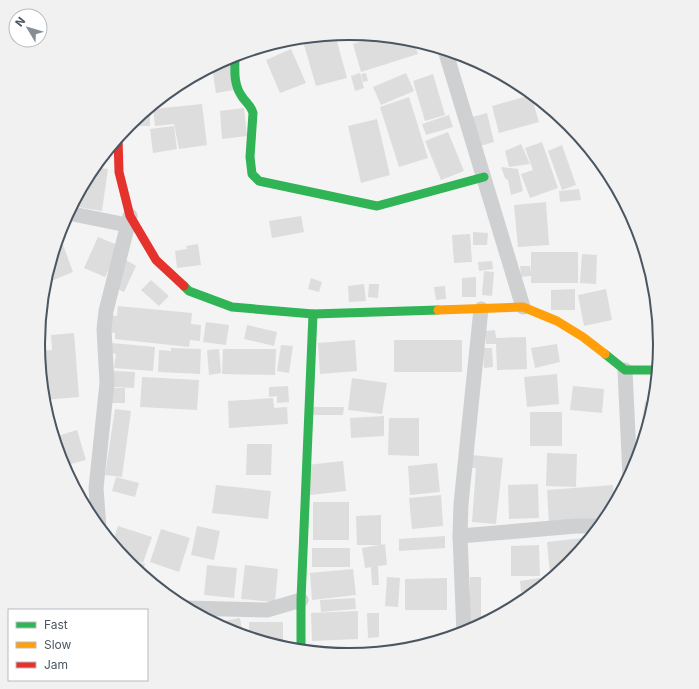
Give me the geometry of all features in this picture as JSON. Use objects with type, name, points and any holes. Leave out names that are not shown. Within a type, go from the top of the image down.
[{"type":"street","points":[[447,56],[523,307]]},
{"type":"street","points":[[235,62],[236,83],[240,95],[251,105],[253,113],[250,157],[252,174],[259,181],[377,206],[484,177]]},
{"type":"street","points":[[98,517],[96,488],[106,383],[105,317],[128,221],[119,172],[118,147]]},
{"type":"street","points":[[74,215],[128,221],[156,260],[189,291],[232,307],[313,314],[523,307],[557,321],[583,337],[625,370],[652,370]]},
{"type":"street","points":[[464,627],[460,536],[461,504],[481,309]]},
{"type":"street","points":[[301,645],[301,600],[313,314]]},
{"type":"street","points":[[625,370],[629,465]]},
{"type":"street","points":[[460,536],[576,526],[594,526]]},
{"type":"street","points":[[198,608],[267,610],[301,600]]},
{"type":"building","points":[[337,41],[347,78],[316,86],[304,44]]},
{"type":"building","points":[[364,41],[409,46],[416,47],[418,54],[361,72],[353,44]]},
{"type":"building","points":[[291,49],[306,83],[280,93],[266,60]]},
{"type":"building","points":[[230,64],[234,90],[216,93],[213,72]]},
{"type":"building","points":[[360,73],[364,88],[355,91],[351,76]]},
{"type":"building","points":[[366,73],[368,81],[363,82],[361,74]]},
{"type":"building","points":[[406,73],[414,91],[381,105],[373,87]]},
{"type":"building","points":[[433,74],[445,115],[425,121],[413,81]]},
{"type":"building","points":[[526,96],[533,101],[539,122],[499,133],[492,106]]},
{"type":"building","points":[[409,97],[428,158],[399,167],[380,107]]},
{"type":"building","points":[[202,104],[207,145],[179,149],[174,124],[155,126],[153,112],[158,109]]},
{"type":"building","points":[[244,108],[247,136],[222,139],[220,111]]},
{"type":"building","points":[[487,113],[494,142],[480,146],[472,117]]},
{"type":"building","points":[[150,115],[150,126],[137,126]]},
{"type":"building","points":[[449,115],[453,127],[426,135],[422,124]]},
{"type":"building","points":[[377,119],[390,175],[361,183],[348,126]]},
{"type":"building","points":[[174,126],[177,149],[153,153],[150,129]]},
{"type":"building","points":[[448,132],[464,171],[441,180],[425,141]]},
{"type":"building","points":[[542,142],[558,188],[530,198],[521,174],[533,170],[525,148]]},
{"type":"building","points":[[521,144],[530,164],[509,167],[505,151]]},
{"type":"building","points":[[562,145],[576,185],[562,190],[548,151]]},
{"type":"building","points":[[501,167],[518,169],[523,191],[511,195],[508,180],[505,178]]},
{"type":"building","points":[[101,168],[108,169],[102,211],[78,207]]},
{"type":"building","points":[[579,189],[581,200],[560,202],[559,191]]},
{"type":"building","points":[[546,202],[549,245],[518,247],[514,205]]},
{"type":"building","points":[[301,216],[304,232],[272,238],[269,221]]},
{"type":"building","points":[[473,232],[488,233],[487,245],[473,245]]},
{"type":"building","points":[[470,234],[472,262],[454,263],[452,235]]},
{"type":"building","points":[[98,237],[120,246],[105,277],[84,268]]},
{"type":"building","points":[[62,243],[73,272],[52,281]]},
{"type":"building","points":[[198,244],[201,265],[177,268],[175,251],[187,249],[186,246]]},
{"type":"building","points":[[531,252],[578,252],[578,283],[531,283],[531,276],[521,277],[520,266],[530,266],[531,273]]},
{"type":"building","points":[[582,254],[597,255],[596,284],[580,283]]},
{"type":"building","points":[[126,260],[136,266],[124,292],[113,287]]},
{"type":"building","points":[[492,261],[493,269],[479,271],[478,262]]},
{"type":"building","points":[[484,271],[494,272],[492,296],[482,295]]},
{"type":"building","points":[[476,277],[476,297],[462,297],[462,278]]},
{"type":"building","points":[[311,278],[322,282],[319,292],[308,289]]},
{"type":"building","points":[[151,280],[169,296],[159,306],[141,290]]},
{"type":"building","points":[[364,284],[366,301],[349,302],[348,286]]},
{"type":"building","points":[[369,284],[379,284],[378,298],[368,297]]},
{"type":"building","points":[[445,286],[446,299],[436,300],[434,287]]},
{"type":"building","points":[[575,289],[575,310],[551,310],[551,290]]},
{"type":"building","points":[[606,289],[612,320],[584,326],[578,295]]},
{"type":"building","points":[[118,306],[192,313],[191,324],[201,325],[200,341],[190,340],[189,347],[115,339],[115,333],[108,332],[110,315],[117,316]]},
{"type":"building","points":[[206,322],[229,325],[226,345],[203,342]]},
{"type":"building","points":[[247,325],[277,332],[274,346],[244,339]]},
{"type":"building","points":[[495,330],[496,338],[526,337],[527,369],[497,370],[496,344],[486,344],[485,331]]},
{"type":"building","points":[[74,333],[79,397],[50,399],[45,351],[52,350],[51,335]]},
{"type":"building","points":[[355,340],[357,371],[320,374],[318,343]]},
{"type":"building","points":[[394,340],[462,340],[462,372],[394,372]]},
{"type":"building","points":[[112,343],[155,347],[153,371],[114,368],[116,354],[112,353]]},
{"type":"building","points":[[557,344],[560,362],[535,368],[531,348]]},
{"type":"building","points":[[281,345],[293,346],[289,373],[277,371]]},
{"type":"building","points":[[171,348],[201,349],[200,374],[158,372],[159,350],[171,351]]},
{"type":"building","points":[[483,348],[492,348],[493,367],[484,368]]},
{"type":"building","points":[[219,349],[221,373],[209,375],[207,350]]},
{"type":"building","points":[[223,349],[276,349],[275,375],[222,374]]},
{"type":"building","points":[[114,371],[135,372],[134,388],[113,387]]},
{"type":"building","points":[[557,374],[559,404],[527,407],[524,377]]},
{"type":"building","points":[[142,377],[199,380],[197,410],[140,407]]},
{"type":"building","points":[[352,378],[387,383],[382,414],[348,410]]},
{"type":"building","points":[[288,386],[289,402],[277,403],[277,396],[269,397],[269,387]]},
{"type":"building","points":[[573,386],[604,389],[602,413],[570,410]]},
{"type":"building","points":[[110,388],[125,388],[125,403],[109,403]]},
{"type":"building","points":[[273,398],[274,408],[287,407],[288,424],[229,428],[228,401]]},
{"type":"building","points":[[645,401],[648,402],[645,420],[642,420]]},
{"type":"building","points":[[310,407],[344,407],[343,415],[310,415]]},
{"type":"building","points":[[115,409],[131,411],[122,477],[105,475]]},
{"type":"building","points":[[530,412],[562,412],[562,446],[530,446]]},
{"type":"building","points":[[384,416],[384,436],[351,438],[350,418]]},
{"type":"building","points":[[389,418],[419,418],[419,456],[388,455]]},
{"type":"building","points":[[77,430],[86,460],[69,464],[59,435]]},
{"type":"building","points":[[247,444],[272,444],[271,475],[246,475]]},
{"type":"building","points":[[547,453],[577,454],[576,487],[546,486]]},
{"type":"building","points":[[472,455],[503,458],[496,524],[472,522],[476,468],[471,468]]},
{"type":"building","points":[[343,461],[346,491],[310,495],[307,465]]},
{"type":"building","points":[[437,463],[440,492],[410,495],[408,466]]},
{"type":"building","points":[[116,477],[139,483],[135,497],[112,491]]},
{"type":"building","points":[[538,484],[539,518],[509,519],[508,485]]},
{"type":"building","points":[[216,485],[271,491],[268,519],[212,513]]},
{"type":"building","points":[[613,485],[614,495],[599,520],[549,523],[547,490]]},
{"type":"building","points":[[441,495],[443,526],[412,529],[409,498]]},
{"type":"building","points":[[313,502],[349,502],[349,540],[313,540]]},
{"type":"building","points":[[381,515],[381,545],[357,545],[356,516]]},
{"type":"building","points":[[118,526],[152,537],[143,563],[134,560],[114,537]]},
{"type":"building","points":[[197,526],[220,531],[214,560],[191,555]]},
{"type":"building","points":[[161,529],[190,538],[179,572],[150,562]]},
{"type":"building","points":[[445,536],[445,548],[399,551],[399,539]]},
{"type":"building","points":[[584,538],[565,560],[550,573],[547,542]]},
{"type":"building","points":[[385,544],[387,565],[378,566],[379,585],[372,585],[371,567],[365,568],[362,548]]},
{"type":"building","points":[[539,545],[540,576],[511,576],[511,546]]},
{"type":"building","points":[[312,548],[350,548],[350,567],[312,567]]},
{"type":"building","points":[[137,563],[145,564],[144,569]]},
{"type":"building","points":[[207,565],[237,568],[234,598],[204,595]]},
{"type":"building","points":[[245,565],[278,569],[275,602],[241,599]]},
{"type":"building","points":[[353,569],[356,595],[312,600],[310,573]]},
{"type":"building","points":[[387,577],[400,578],[398,607],[385,606]]},
{"type":"building","points":[[470,577],[481,577],[481,619],[470,624]]},
{"type":"building","points":[[447,578],[447,610],[405,610],[405,579]]},
{"type":"building","points":[[540,578],[540,581],[528,591],[521,592],[520,581]]},
{"type":"building","points":[[355,598],[356,609],[321,612],[320,600]]},
{"type":"building","points":[[358,611],[358,639],[312,641],[311,613]]},
{"type":"building","points":[[367,613],[379,613],[379,637],[368,638]]},
{"type":"building","points":[[240,618],[242,629],[233,626],[222,621]]},
{"type":"building","points":[[249,622],[283,622],[283,642],[249,632]]},
{"type":"traffic: fast","points":[[235,62],[235,75],[238,90],[253,113],[250,157],[252,174],[259,181],[377,206],[484,177]]},
{"type":"traffic: fast","points":[[184,286],[189,291],[232,307],[313,314],[438,310]]},
{"type":"traffic: fast","points":[[301,645],[301,600],[313,314]]},
{"type":"traffic: fast","points":[[605,354],[625,370],[652,370]]},
{"type":"traffic: slow","points":[[438,310],[523,307],[557,321],[583,337],[605,354]]},
{"type":"traffic: jam","points":[[118,147],[119,172],[130,216],[156,260],[184,286]]}]
